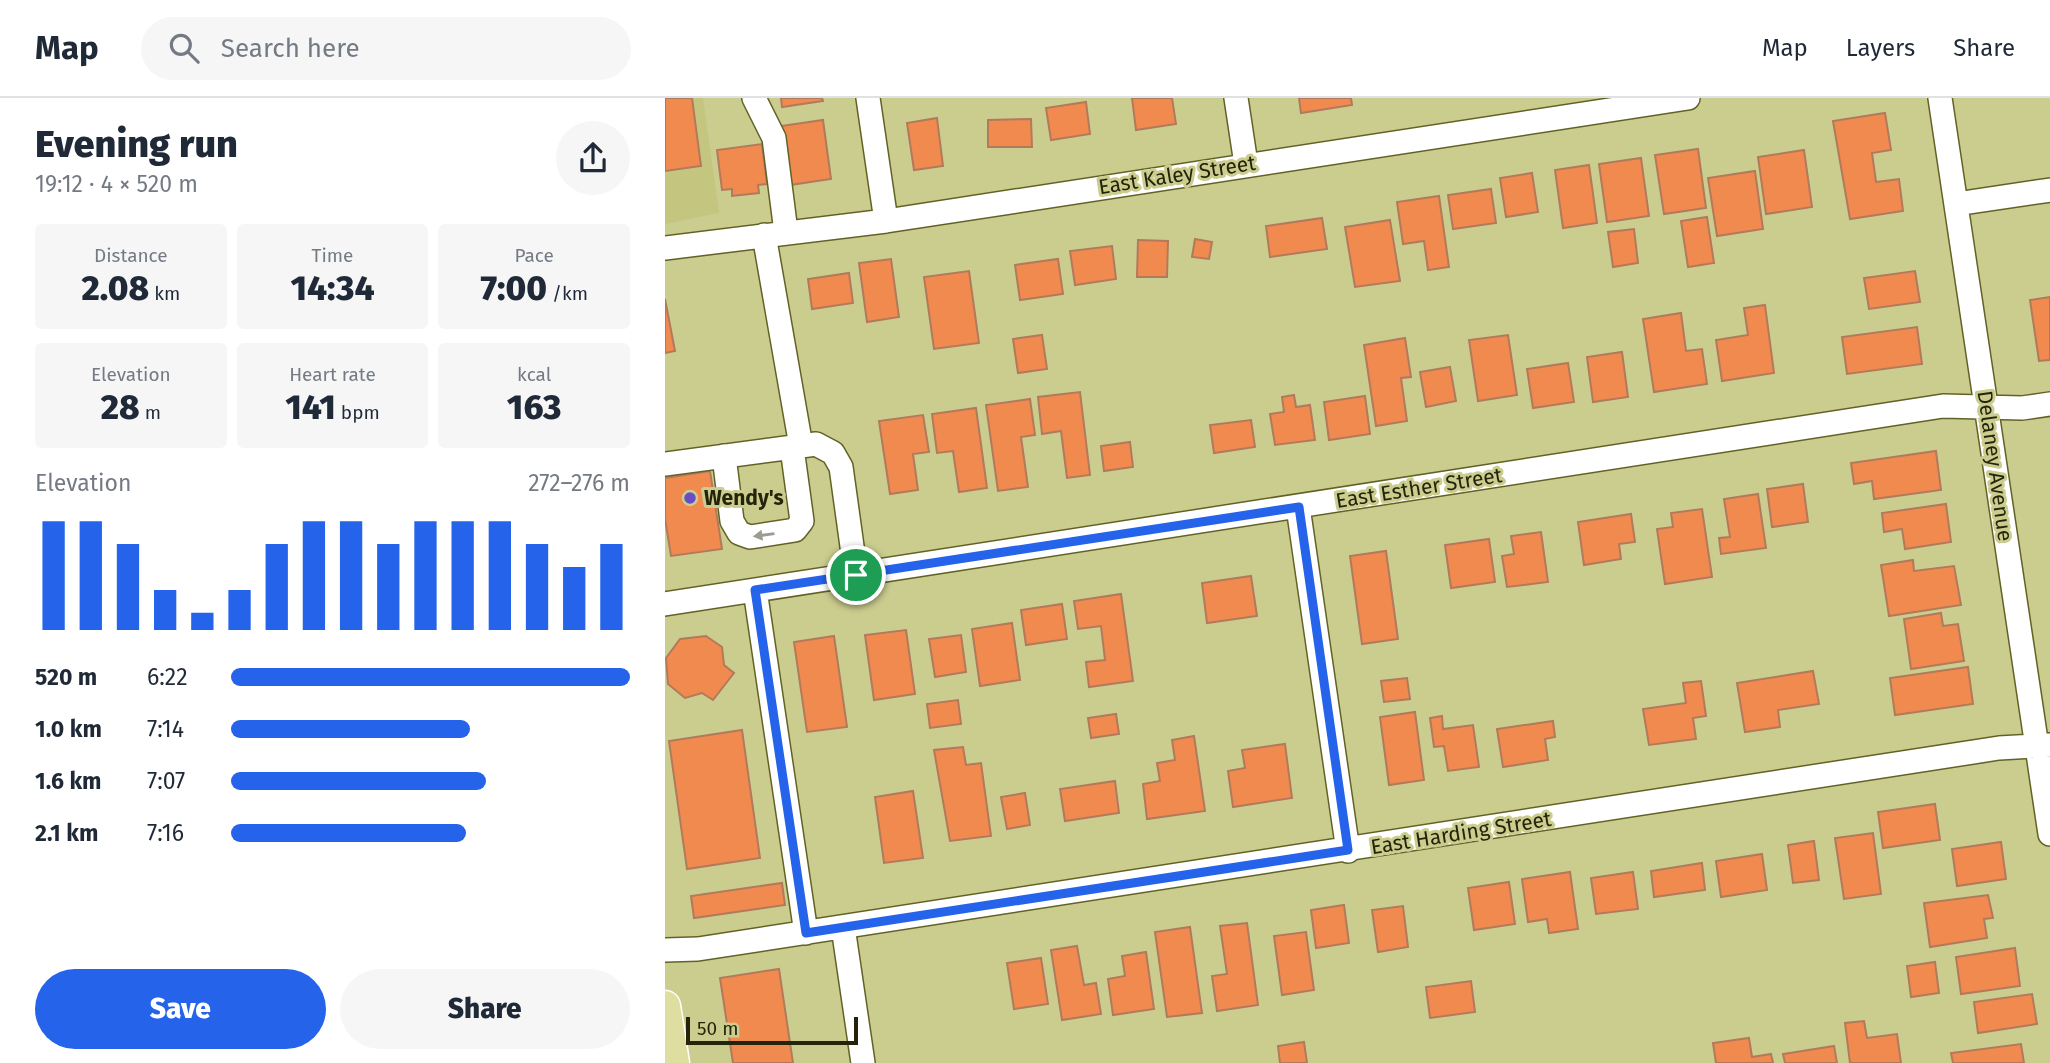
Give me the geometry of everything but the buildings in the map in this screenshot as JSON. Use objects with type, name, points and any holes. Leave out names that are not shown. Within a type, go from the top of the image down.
[{"type":"main road","points":[[665,1006],[674,1063]]},
{"type":"street","points":[[724,456],[732,521],[739,533],[750,537],[795,530],[802,521],[775,234],[774,138],[755,105],[754,98]]},
{"type":"street","points":[[867,98],[886,221]]},
{"type":"street","points":[[1236,98],[1246,164]]},
{"type":"street","name":"East Kaley Street","points":[[665,248],[886,221],[1660,100],[1688,98]]},
{"type":"street","name":"Delaney Avenue","points":[[1940,98],[1987,407],[2044,745],[2050,834]]},
{"type":"street","points":[[1956,204],[2050,190]]},
{"type":"street","name":"East Esther Street","points":[[665,604],[1943,407],[2022,408],[2050,404]]},
{"type":"street","points":[[665,464],[816,444],[833,453],[841,467],[856,575]]},
{"type":"street","points":[[1299,507],[1348,850]]},
{"type":"street","points":[[755,590],[806,933]]},
{"type":"street","name":"East Harding Street","points":[[665,950],[698,949],[806,933],[1999,748],[2044,745]]},
{"type":"street","points":[[843,927],[863,1063]]},
{"type":"shaded area","points":[[665,98],[703,98],[719,213],[665,224]]},
{"type":"place","name":"Wendy's","points":[[690,498]]},
{"type":"route","points":[[1299,507],[1348,850],[806,933],[755,590],[856,575],[1299,507]]}]
